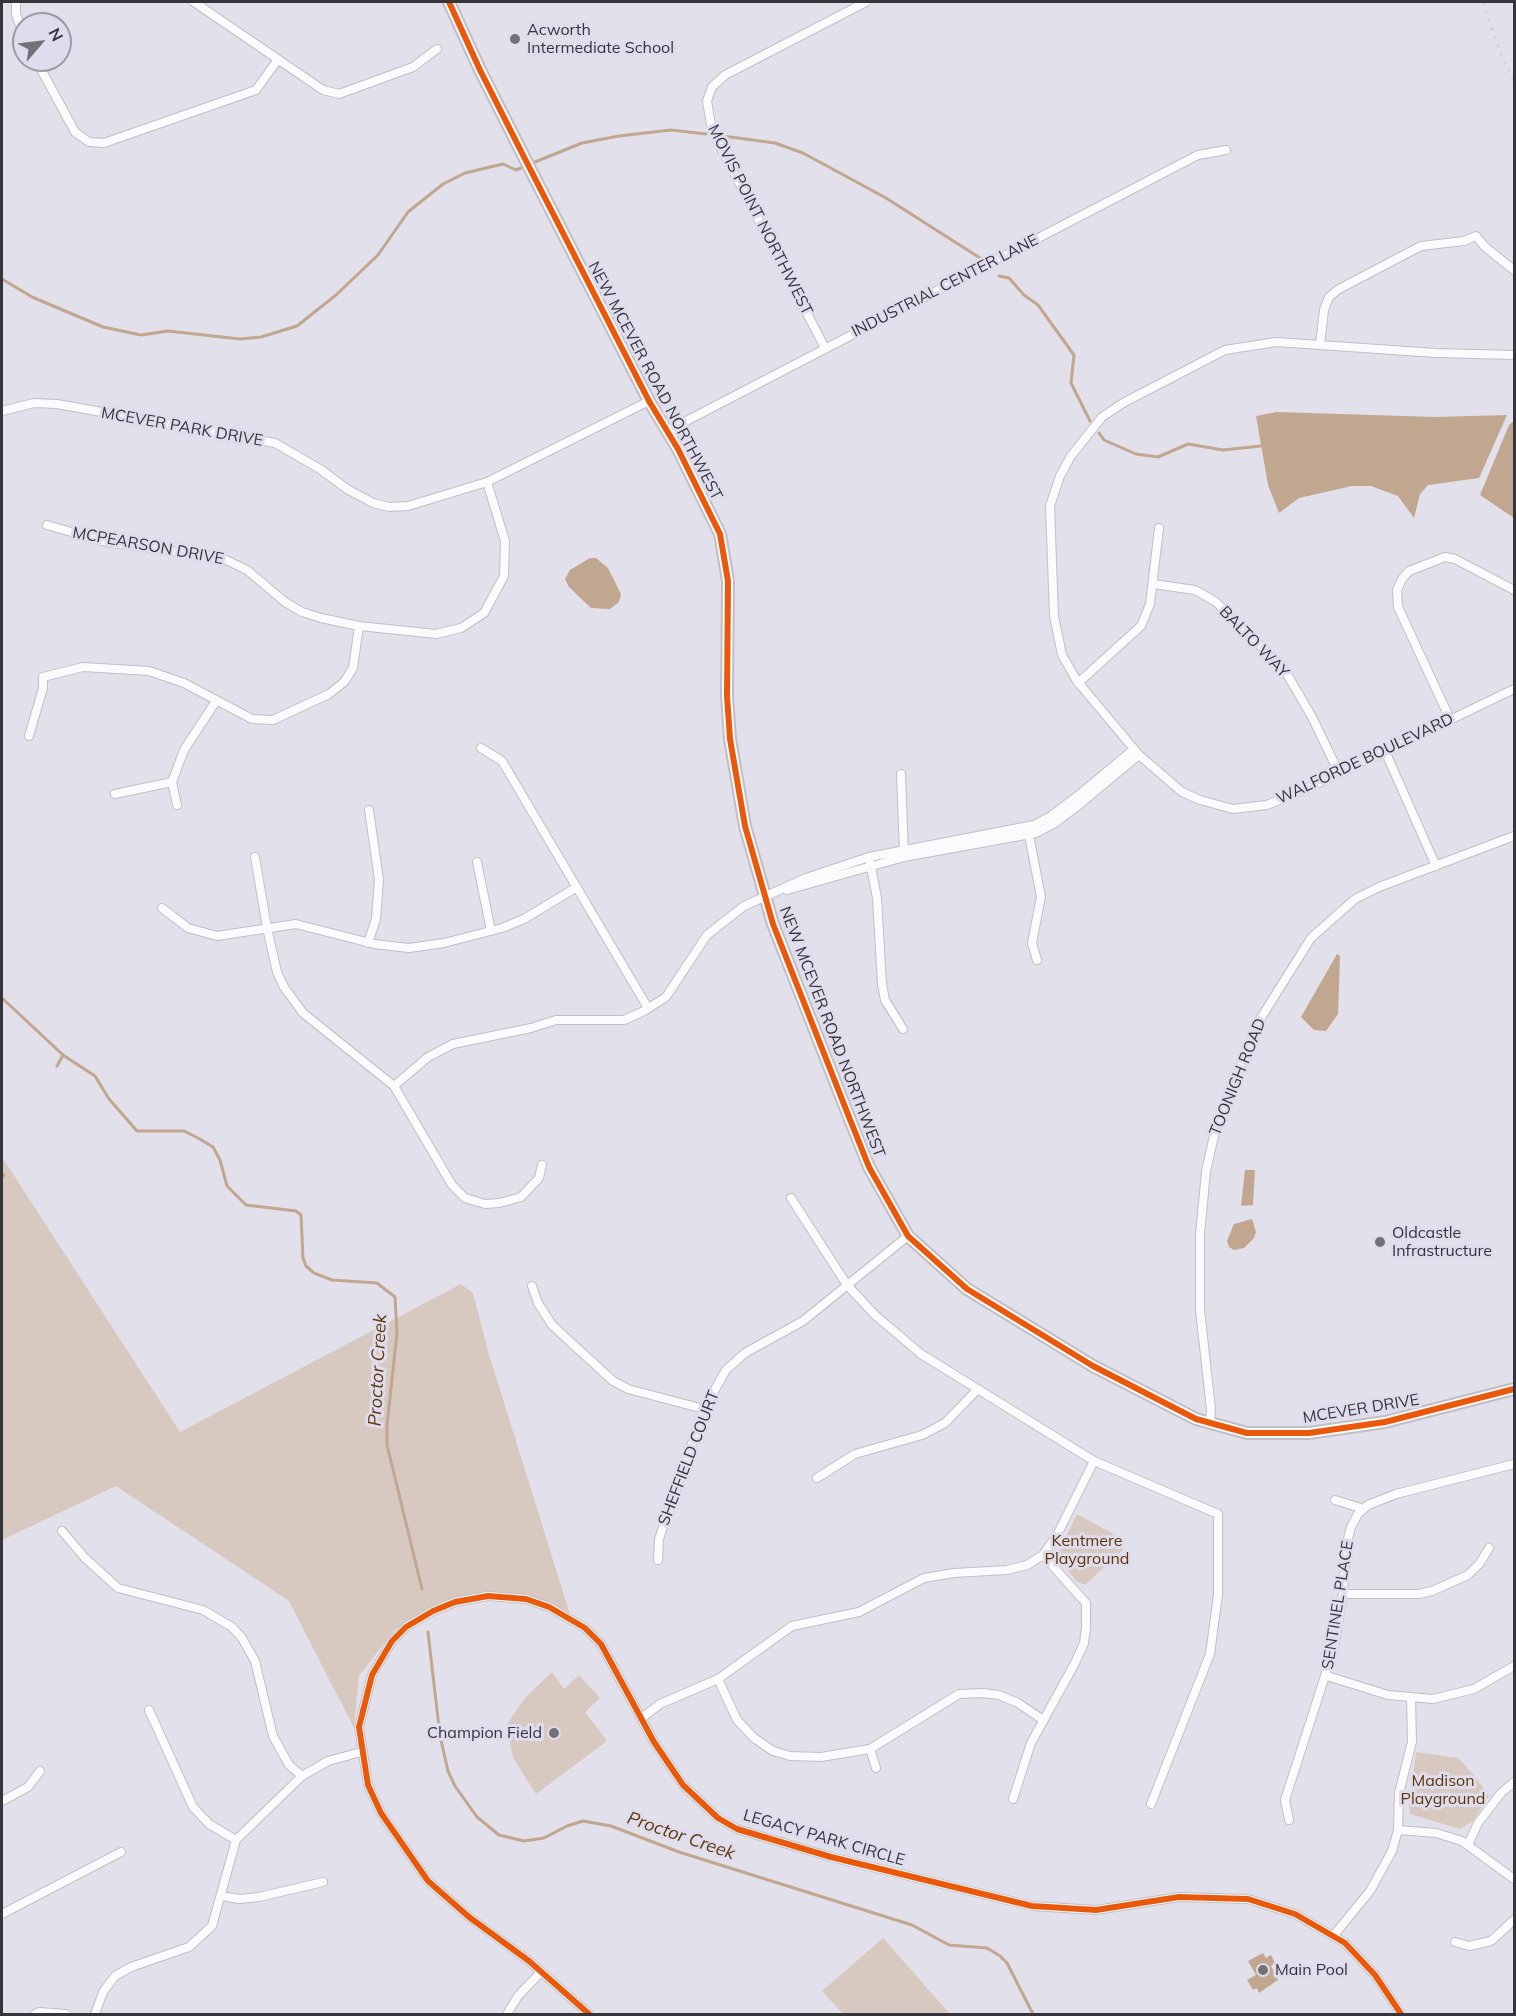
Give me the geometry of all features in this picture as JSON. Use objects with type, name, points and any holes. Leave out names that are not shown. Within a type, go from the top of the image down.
[{"type":"street","points":[[194,2],[322,90],[339,94],[413,67],[437,49]]},
{"type":"street","name":"NEW MCEVER ROAD NORTHWEST","points":[[449,2],[480,70],[649,401],[720,534],[726,562],[727,696],[730,739],[745,826],[773,924],[869,1167],[909,1236],[944,1270],[977,1295],[1093,1366],[1210,1424]]},
{"type":"street","name":"MOVIS POINT NORTHWEST","points":[[825,348],[712,131],[706,101],[712,87],[725,75],[866,2]]},
{"type":"street","points":[[42,72],[75,132],[89,142],[104,143],[256,90],[277,61]]},
{"type":"street","name":"INDUSTRIAL CENTER LANE","points":[[667,431],[1198,154],[1226,150]]},
{"type":"street","points":[[1320,345],[1324,310],[1329,297],[1339,289],[1421,246],[1464,241],[1476,236],[1485,247],[1515,270]]},
{"type":"street","name":"WALFORDE BOULEVARD","points":[[1515,355],[1436,353],[1276,342],[1225,350],[1102,417],[1071,456],[1060,476],[1050,506],[1057,638],[1062,655],[1078,683],[1137,752],[1182,792],[1233,808],[1267,806],[1515,689]]},
{"type":"street","name":"MCEVER PARK DRIVE","points":[[2,411],[34,403],[57,404],[275,443],[320,469],[347,489],[373,503],[389,507],[408,506],[487,482],[649,401]]},
{"type":"street","name":"MCPEARSON DRIVE","points":[[47,525],[106,542],[222,558],[247,570],[302,612],[358,626],[436,634],[461,628],[484,613],[499,590],[506,559],[503,532],[487,482]]},
{"type":"street","points":[[1078,683],[1141,626],[1150,604],[1159,528]]},
{"type":"street","points":[[1450,719],[1398,607],[1396,590],[1409,571],[1445,557],[1455,559],[1515,590]]},
{"type":"street","name":"BALTO WAY","points":[[1153,584],[1195,590],[1216,602],[1284,669],[1312,717],[1339,773]]},
{"type":"street","points":[[29,736],[43,688],[43,677],[83,667],[149,671],[184,683],[252,719],[273,720],[329,694],[344,682],[352,668],[358,626]]},
{"type":"street","points":[[177,805],[172,782],[184,750],[216,701]]},
{"type":"street","points":[[481,748],[502,761],[648,1008]]},
{"type":"street","points":[[1384,751],[1436,866]]},
{"type":"street","points":[[394,1086],[428,1057],[453,1044],[531,1028],[556,1020],[624,1020],[666,997],[707,935],[726,917],[765,896],[806,878],[870,857],[1028,831],[1055,823],[1137,752]]},
{"type":"street","points":[[901,774],[904,853]]},
{"type":"street","points":[[115,794],[172,782]]},
{"type":"street","points":[[368,943],[376,920],[379,880],[369,810]]},
{"type":"street","points":[[1028,831],[1041,897],[1032,943],[1036,960]]},
{"type":"street","name":"TOONIGH ROAD","points":[[1210,1424],[1211,1409],[1200,1310],[1200,1235],[1206,1171],[1216,1127],[1258,1021],[1311,938],[1338,912],[1379,886],[1515,836]]},
{"type":"street","points":[[765,896],[871,866],[904,853]]},
{"type":"street","points":[[870,857],[877,898],[885,1000],[903,1029]]},
{"type":"street","points":[[255,858],[277,972],[303,1013],[394,1086],[452,1185],[465,1198],[485,1204],[500,1203],[521,1197],[538,1178],[542,1165]]},
{"type":"street","points":[[477,862],[491,931]]},
{"type":"street","points":[[162,908],[188,928],[218,936],[296,924],[368,943],[409,948],[444,943],[491,931],[524,919],[577,887]]},
{"type":"street","points":[[791,1198],[847,1285],[875,1315],[905,1341],[977,1390],[1094,1461],[1218,1514],[1218,1595],[1210,1654],[1151,1804]]},
{"type":"street","name":"SHEFFIELD COURT","points":[[658,1560],[658,1539],[704,1408],[726,1370],[746,1353],[802,1321],[909,1236]]},
{"type":"street","points":[[532,1286],[538,1303],[552,1325],[613,1381],[628,1389],[704,1408]]},
{"type":"street","name":"MCEVER DRIVE","points":[[1210,1424],[1247,1433],[1309,1432],[1385,1422],[1515,1389]]},
{"type":"street","points":[[817,1478],[855,1454],[922,1435],[945,1423],[977,1390]]},
{"type":"street","points":[[643,1717],[660,1704],[718,1679],[792,1626],[859,1612],[924,1578],[954,1573],[1007,1570],[1027,1565],[1043,1555],[1094,1461]]},
{"type":"street","points":[[1335,1500],[1364,1509],[1396,1494],[1515,1464]]},
{"type":"street","name":"SENTINEL PLACE","points":[[1289,1820],[1285,1800],[1327,1677],[1334,1648],[1343,1594],[1346,1546],[1351,1527],[1364,1509]]},
{"type":"street","points":[[62,1531],[85,1558],[118,1588],[135,1595],[203,1610],[232,1627],[242,1638],[255,1661],[273,1736],[290,1764],[302,1776]]},
{"type":"street","points":[[1343,1594],[1419,1594],[1432,1591],[1468,1575],[1480,1563],[1489,1548]]},
{"type":"street","points":[[1013,1799],[1030,1743],[1084,1643],[1086,1603],[1043,1555]]},
{"type":"street","name":"LEGACY PARK CIRCLE","points":[[590,2014],[428,1881],[381,1813],[368,1785],[361,1752],[359,1727],[372,1675],[392,1641],[406,1627],[433,1611],[474,1597],[526,1599],[549,1607],[585,1628],[601,1644],[669,1766],[698,1801],[737,1829],[1032,1906],[1096,1910],[1179,1897],[1248,1899],[1296,1914],[1334,1935],[1374,1975],[1401,2014]]},
{"type":"street","points":[[1327,1677],[1388,1695],[1433,1699],[1461,1693],[1515,1666]]},
{"type":"street","points":[[718,1679],[737,1720],[754,1738],[773,1751],[790,1756],[821,1757],[870,1749],[959,1694],[982,1692],[999,1695],[1018,1703],[1043,1720]]},
{"type":"street","points":[[1334,1935],[1370,1891],[1385,1868],[1398,1830],[1400,1793],[1412,1742],[1411,1697]]},
{"type":"street","points":[[149,1710],[193,1808],[209,1824],[236,1840]]},
{"type":"street","points":[[870,1749],[876,1768]]},
{"type":"street","points":[[95,2014],[103,1992],[115,1976],[139,1964],[189,1947],[212,1926],[236,1840],[302,1776],[328,1761],[361,1752]]},
{"type":"street","points":[[2,1801],[28,1787],[40,1770]]},
{"type":"street","points":[[1468,1845],[1478,1823],[1495,1801],[1515,1782]]},
{"type":"street","points":[[1398,1830],[1436,1833],[1468,1845],[1515,1879]]},
{"type":"street","points":[[2,1914],[121,1852]]},
{"type":"street","points":[[222,1896],[259,1897],[323,1882]]},
{"type":"street","points":[[1455,1942],[1469,1946],[1491,1941],[1515,1920]]},
{"type":"street","points":[[507,2014],[519,1996],[541,1972]]},
{"type":"street","points":[[35,2014],[39,2012],[66,2014]]},
{"type":"green space","points":[[2,1157],[180,1432],[461,1284],[473,1293],[488,1351],[572,1621],[534,1598],[489,1594],[443,1603],[395,1629],[359,1676],[354,1728],[289,1601],[116,1486],[2,1540]]},
{"type":"green space","name":"Kentmere Playground","points":[[1077,1514],[1117,1536],[1123,1550],[1085,1585],[1076,1581],[1057,1555]]},
{"type":"green space","name":"Champion Field","points":[[552,1672],[564,1689],[579,1675],[600,1698],[585,1712],[607,1741],[536,1794],[513,1758],[507,1724],[525,1698]]},
{"type":"green space","name":"Madison Playground","points":[[1416,1752],[1458,1758],[1473,1774],[1489,1796],[1473,1821],[1460,1829],[1410,1814],[1409,1805]]},
{"type":"green space","points":[[883,1938],[950,2014],[843,2014],[822,1991]]},
{"type":"shaded area","points":[[1277,412],[1435,417],[1507,415],[1479,478],[1428,485],[1420,494],[1414,518],[1398,496],[1371,486],[1352,486],[1299,498],[1279,513],[1268,485],[1256,416]]},
{"type":"shaded area","points":[[1514,421],[1514,518],[1480,495],[1509,425]]},
{"type":"shaded area","points":[[590,558],[596,558],[608,568],[621,594],[619,602],[610,609],[591,608],[569,587],[565,579],[570,570]]},
{"type":"shaded area","points":[[1337,954],[1340,956],[1338,1014],[1326,1031],[1314,1030],[1301,1017]]},
{"type":"shaded area","points":[[1245,1170],[1255,1170],[1253,1205],[1241,1206]]},
{"type":"shaded area","points":[[1252,1219],[1256,1232],[1254,1238],[1244,1248],[1234,1250],[1229,1247],[1227,1241],[1234,1224]]},
{"type":"shaded area","name":"Main Pool","points":[[1263,1953],[1266,1958],[1271,1955],[1275,1963],[1271,1966],[1278,1980],[1259,1993],[1257,1988],[1253,1990],[1247,1980],[1256,1975],[1248,1961]]},
{"type":"waterway","points":[[535,162],[582,143],[619,136],[671,130],[706,134]]},
{"type":"waterway","points":[[723,136],[775,143],[803,153],[886,198],[980,258]]},
{"type":"waterway","points":[[2,279],[32,297],[103,327],[141,335],[168,331],[240,339],[261,337],[297,326],[336,295],[378,255],[408,212],[443,184],[465,173],[503,164],[516,170],[521,168]]},
{"type":"waterway","points":[[999,276],[1009,278],[1024,295],[1038,305],[1074,355],[1071,383],[1090,421]]},
{"type":"waterway","points":[[1099,433],[1104,440],[1136,454],[1158,457],[1188,444],[1223,450],[1261,446]]},
{"type":"waterway","name":"Proctor Creek","points":[[2,998],[63,1055],[95,1076],[109,1099],[137,1131],[184,1131],[198,1138],[213,1147],[220,1160],[227,1186],[246,1205],[296,1211],[301,1215],[303,1258],[306,1266],[314,1273],[332,1280],[377,1283],[395,1297],[397,1333],[387,1445],[422,1589]]},
{"type":"waterway","points":[[57,1066],[63,1055]]},
{"type":"waterway","name":"Proctor Creek","points":[[428,1632],[440,1736],[448,1771],[455,1786],[477,1817],[499,1835],[524,1841],[544,1838],[567,1826],[583,1821],[611,1826],[679,1852],[912,1925],[949,1945],[987,1948],[1007,1963],[1033,2014]]},
{"type":"railway","points":[[1483,2],[1500,52],[1514,82]]},
{"type":"cycle path","points":[[449,2],[524,157],[649,401],[678,449],[720,534],[728,581],[727,696],[730,739],[745,826],[773,924],[849,1117],[869,1167],[908,1236],[967,1289],[1093,1366],[1196,1419],[1247,1433],[1309,1433],[1385,1422],[1514,1389]]},
{"type":"cycle path","points":[[589,2014],[529,1961],[469,1917],[428,1881],[381,1813],[368,1785],[359,1727],[372,1675],[392,1641],[406,1627],[433,1611],[455,1602],[488,1596],[526,1599],[549,1607],[585,1628],[601,1644],[654,1742],[683,1785],[718,1818],[737,1829],[831,1857],[1032,1906],[1096,1910],[1179,1897],[1248,1899],[1295,1914],[1345,1943],[1375,1975],[1401,2014]]},
{"type":"place","name":"Acworth Intermediate School","points":[[515,39]]},
{"type":"place","name":"Oldcastle Infrastructure","points":[[1380,1242]]},
{"type":"place","name":"Champion Field","points":[[554,1733]]},
{"type":"place","name":"Main Pool","points":[[1263,1970]]}]
